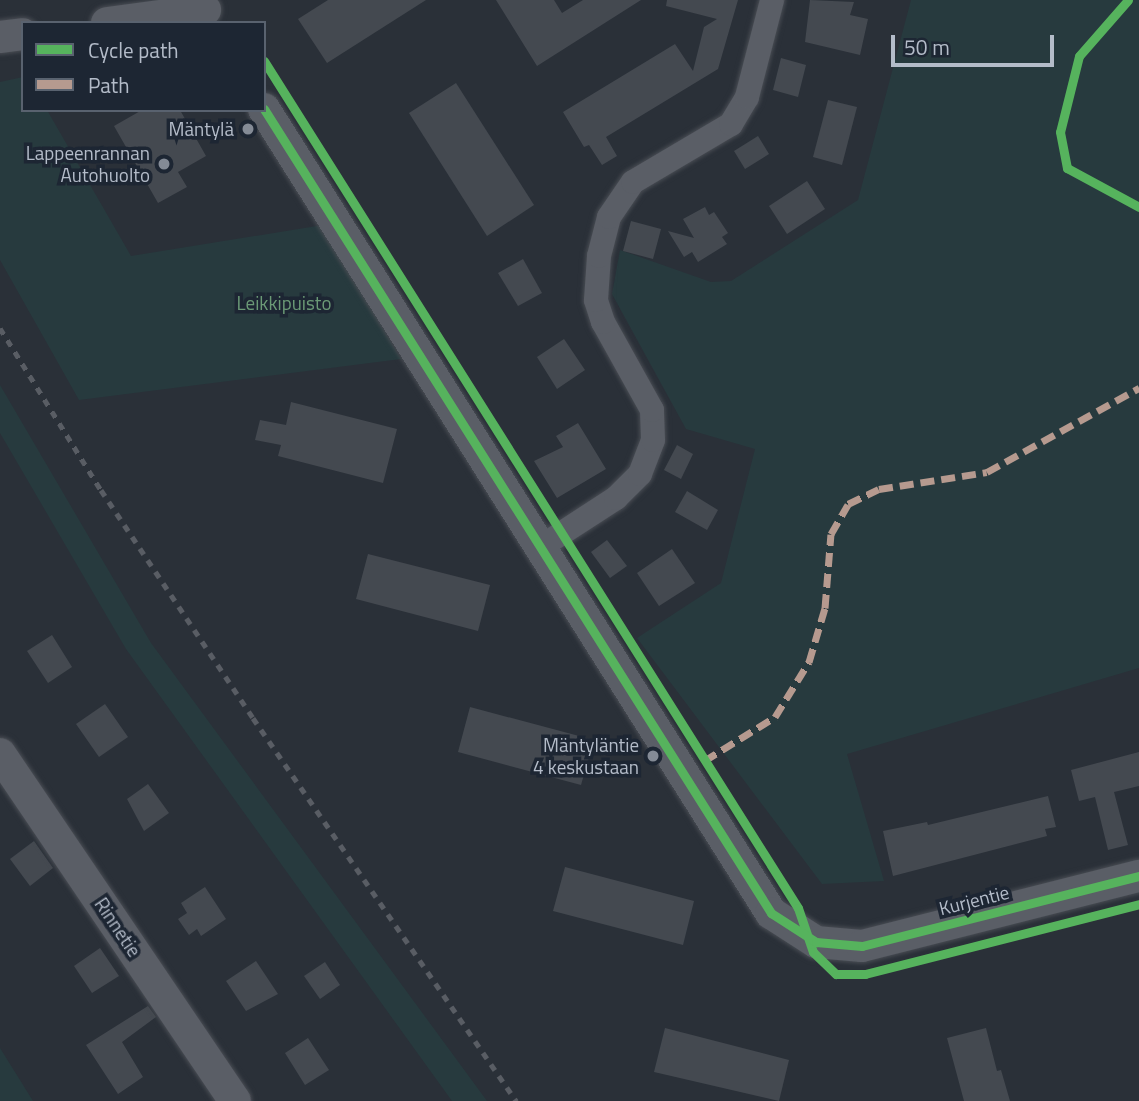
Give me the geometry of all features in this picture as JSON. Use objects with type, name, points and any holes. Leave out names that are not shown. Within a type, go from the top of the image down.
[{"type":"street","points":[[266,112],[539,548],[616,498],[640,474],[653,440],[652,410],[603,322],[596,300],[599,256],[609,217],[633,182],[731,124],[747,97],[772,0]]},
{"type":"street","points":[[121,21],[209,8]]},
{"type":"street","points":[[0,37],[21,34]]},
{"type":"street","name":"Kurjentie","points":[[539,548],[751,885],[771,913],[816,942],[862,946],[1139,876]]},
{"type":"street","name":"Rinnetie","points":[[0,754],[235,1101]]},
{"type":"green space","points":[[911,0],[1139,0],[1139,668],[847,754],[884,881],[822,884],[637,638],[721,583],[755,449],[686,429],[612,294],[620,250],[711,282],[731,281],[858,200]]},
{"type":"green space","name":"Leikkipuisto","points":[[21,77],[21,112],[48,112],[131,256],[323,225],[401,359],[79,400],[0,260],[0,82]]},
{"type":"green space","points":[[0,385],[151,643],[487,1101],[452,1101],[126,649],[0,433]]},
{"type":"green space","points":[[0,1048],[33,1101],[0,1101]]},
{"type":"building","points":[[328,0],[426,0],[327,63],[298,19]]},
{"type":"building","points":[[496,0],[554,0],[562,13],[583,0],[641,0],[537,66]]},
{"type":"building","points":[[667,0],[738,0],[718,69],[606,137],[617,156],[602,165],[589,145],[584,147],[563,112],[675,44],[693,71],[704,27],[717,19],[666,6]]},
{"type":"building","points":[[810,0],[854,2],[850,15],[868,19],[860,55],[805,42]]},
{"type":"building","points":[[781,58],[806,65],[798,97],[773,90]]},
{"type":"building","points":[[456,83],[534,205],[487,236],[409,113]]},
{"type":"building","points":[[828,100],[857,107],[842,165],[813,157]]},
{"type":"building","name":"Lappeenrannan Autohuolto","points":[[138,112],[181,112],[206,156],[178,172],[187,187],[158,203],[114,126]]},
{"type":"building","points":[[758,136],[769,154],[745,169],[734,151]]},
{"type":"building","points":[[807,181],[825,209],[787,234],[769,206]]},
{"type":"building","points":[[705,207],[709,215],[714,212],[728,233],[722,237],[727,244],[698,262],[692,252],[684,257],[668,231],[694,238],[683,219]]},
{"type":"building","points":[[631,221],[661,229],[653,259],[623,251]]},
{"type":"building","points":[[523,259],[542,293],[518,306],[498,273]]},
{"type":"building","points":[[564,339],[585,370],[557,389],[537,357]]},
{"type":"building","points":[[291,402],[397,429],[383,483],[278,456],[281,445],[255,440],[260,420],[286,425]]},
{"type":"building","points":[[578,423],[606,469],[557,498],[534,461],[563,447],[556,436]]},
{"type":"building","points":[[677,445],[693,454],[681,479],[664,470]]},
{"type":"building","points":[[687,491],[718,510],[707,530],[675,512]]},
{"type":"building","points":[[607,540],[627,566],[610,578],[591,552]]},
{"type":"building","points":[[672,549],[695,583],[659,606],[637,573]]},
{"type":"building","points":[[368,554],[490,585],[478,631],[356,599]]},
{"type":"building","points":[[52,635],[72,667],[48,683],[27,651]]},
{"type":"building","points":[[105,704],[128,737],[99,757],[76,724]]},
{"type":"building","points":[[470,707],[594,740],[581,785],[458,752]]},
{"type":"building","points":[[1139,752],[1139,786],[1114,792],[1128,845],[1108,850],[1095,797],[1079,801],[1071,770]]},
{"type":"building","points":[[148,784],[169,813],[144,831],[127,799]]},
{"type":"building","points":[[1048,796],[1056,827],[1045,829],[1047,836],[893,876],[883,831],[927,822],[928,825]]},
{"type":"building","points":[[34,841],[53,868],[30,886],[10,859]]},
{"type":"building","points":[[565,867],[694,901],[683,945],[553,911]]},
{"type":"building","points":[[205,887],[226,919],[201,936],[197,929],[189,935],[178,919],[187,913],[181,903]]},
{"type":"building","points":[[100,948],[119,976],[92,993],[74,966]]},
{"type":"building","points":[[256,961],[278,994],[246,1011],[226,981]]},
{"type":"building","points":[[325,962],[340,985],[320,999],[304,976]]},
{"type":"building","points":[[148,1006],[156,1017],[122,1042],[143,1077],[118,1094],[86,1045]]},
{"type":"building","points":[[665,1028],[789,1060],[779,1101],[654,1072]]},
{"type":"building","points":[[986,1028],[997,1071],[1001,1070],[1010,1101],[964,1101],[947,1038]]},
{"type":"building","points":[[308,1038],[329,1070],[305,1085],[285,1053]]},
{"type":"railway","points":[[0,328],[101,490],[253,718],[516,1101]]},
{"type":"marked path","points":[[704,761],[775,717],[809,662],[825,608],[831,534],[848,504],[879,489],[987,472],[1139,388]]},
{"type":"cycle path","points":[[1128,0],[1079,56],[1060,132],[1067,168],[1139,207]]},
{"type":"cycle path","points":[[266,64],[798,908],[813,952],[836,974],[865,974],[1139,904]]},
{"type":"cycle path","points":[[266,112],[771,913],[816,942],[862,946],[1139,876]]},
{"type":"place","name":"Mäntylä","points":[[248,129]]},
{"type":"place","name":"Lappeenrannan Autohuolto","points":[[164,164]]},
{"type":"place","name":"Mäntyläntie 4 keskustaan","points":[[653,756]]}]
